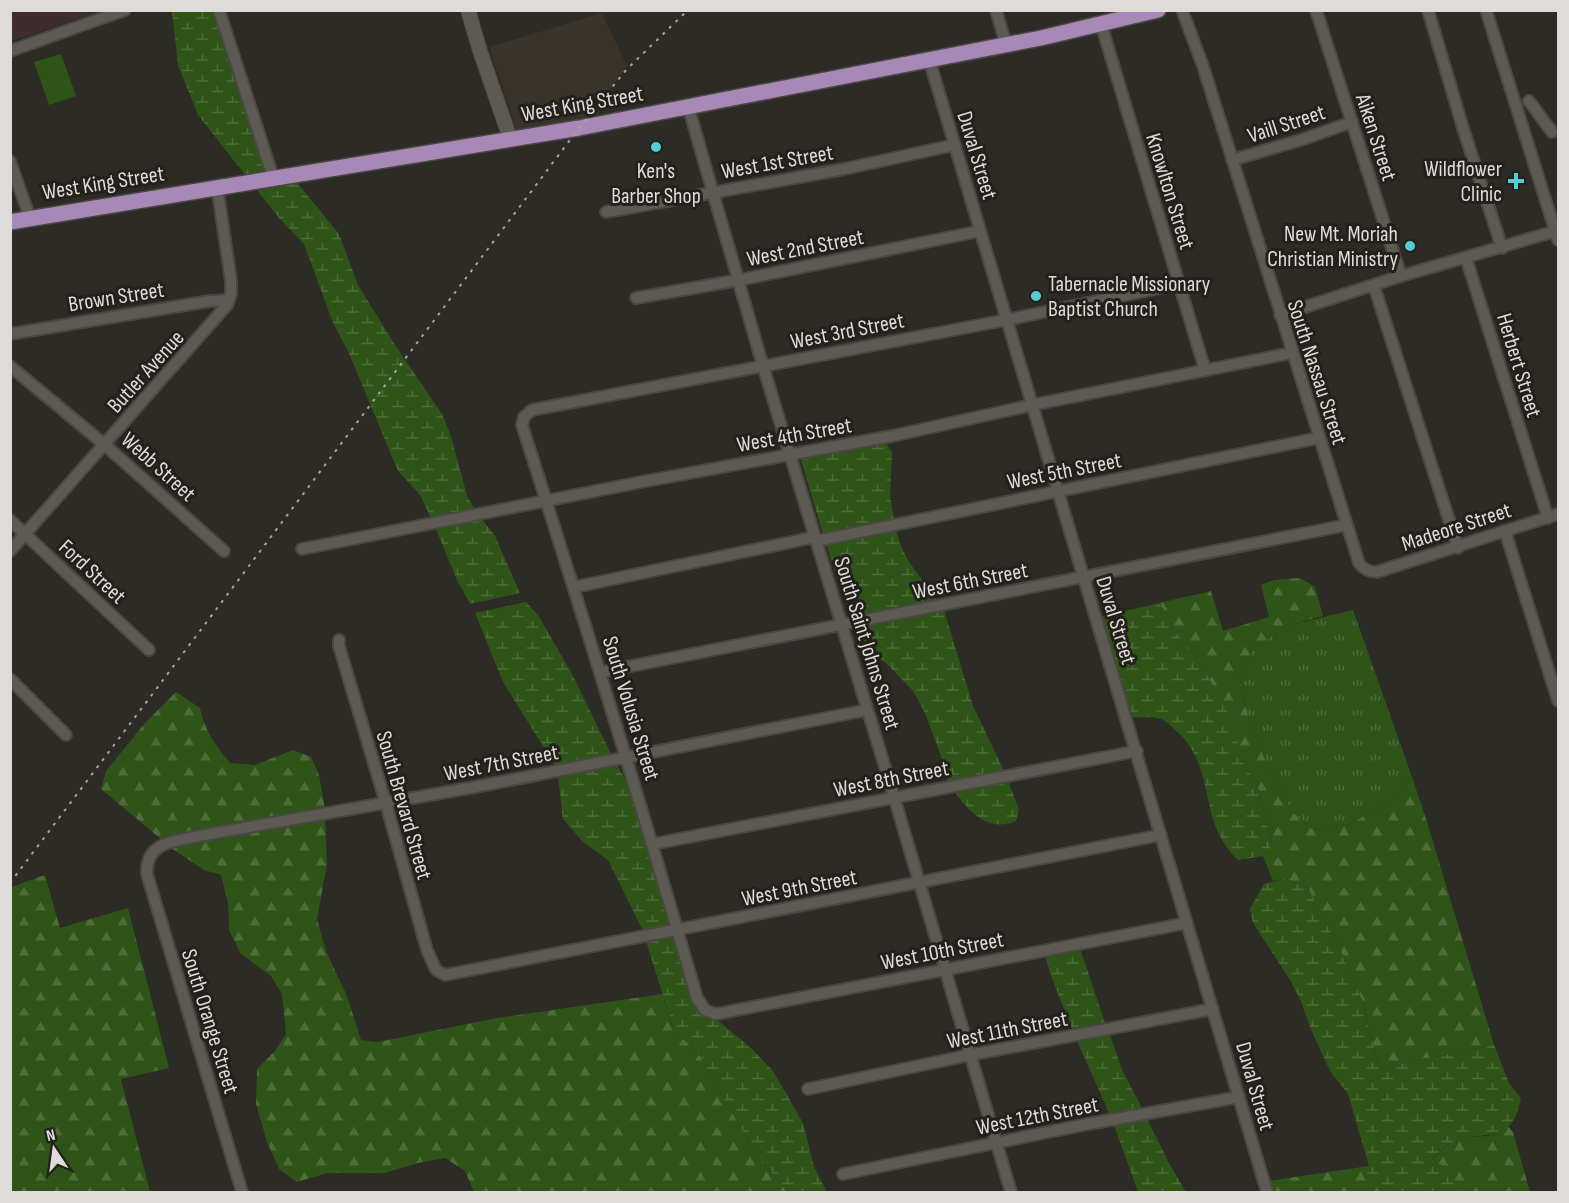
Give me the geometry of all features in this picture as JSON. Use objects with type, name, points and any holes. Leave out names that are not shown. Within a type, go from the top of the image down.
[{"type":"main road","points":[[468,10],[510,138]]},
{"type":"main road","name":"West King Street","points":[[10,222],[579,128],[1006,45],[1158,10]]},
{"type":"street","points":[[10,51],[125,10]]},
{"type":"street","points":[[219,10],[273,177]]},
{"type":"street","points":[[996,10],[1006,45]]},
{"type":"street","name":"South Nassau Street","points":[[1182,10],[1196,45],[1359,563],[1366,570]]},
{"type":"street","name":"Aiken Street","points":[[1316,10],[1401,276]]},
{"type":"street","points":[[1428,10],[1502,248]]},
{"type":"street","points":[[1280,315],[1401,276],[1502,248],[1557,236],[1486,10]]},
{"type":"street","name":"Knowlton Street","points":[[1101,24],[1205,370]]},
{"type":"street","name":"Duval Street","points":[[929,59],[1267,1192]]},
{"type":"street","points":[[1529,101],[1552,132]]},
{"type":"street","name":"South Saint Johns Street","points":[[688,106],[763,366],[1011,1192]]},
{"type":"street","name":"Vaill Street","points":[[1232,160],[1352,122]]},
{"type":"street","name":"West 1st Street","points":[[606,212],[855,166],[954,145]]},
{"type":"street","points":[[10,161],[30,218]]},
{"type":"street","points":[[217,186],[231,281],[229,300]]},
{"type":"street","name":"West 2nd Street","points":[[636,298],[739,280],[980,231]]},
{"type":"street","name":"Herbert Street","points":[[1466,258],[1553,516]]},
{"type":"street","name":"West 3rd Street","points":[[524,417],[532,410],[1006,320],[1179,284]]},
{"type":"street","points":[[1374,286],[1458,548]]},
{"type":"street","name":"Brown Street","points":[[10,334],[210,301],[229,300]]},
{"type":"street","name":"Butler Avenue","points":[[10,551],[223,312],[229,300]]},
{"type":"street","name":"West 4th Street","points":[[302,549],[892,436],[1032,405],[1292,353]]},
{"type":"street","name":"Webb Street","points":[[10,366],[105,445],[224,551]]},
{"type":"street","name":"South Volusia Street","points":[[524,417],[522,425],[601,672],[697,998],[705,1010]]},
{"type":"street","name":"West 5th Street","points":[[575,587],[1318,438]]},
{"type":"street","name":"Madeore Street","points":[[1366,570],[1377,572],[1553,516]]},
{"type":"street","name":"Ford Street","points":[[10,520],[149,650]]},
{"type":"street","name":"West 6th Street","points":[[601,672],[1347,525]]},
{"type":"street","points":[[1505,531],[1558,701]]},
{"type":"street","name":"South Brevard Street","points":[[339,640],[427,950],[436,970],[445,975]]},
{"type":"street","points":[[10,680],[66,735]]},
{"type":"street","name":"West 7th Street","points":[[148,860],[154,849],[161,845],[627,758],[867,710]]},
{"type":"street","name":"West 8th Street","points":[[653,844],[1137,751]]},
{"type":"street","name":"West 9th Street","points":[[445,975],[1161,835]]},
{"type":"street","name":"South Orange Street","points":[[148,860],[147,874],[242,1192]]},
{"type":"street","name":"West 10th Street","points":[[705,1010],[716,1014],[1187,923]]},
{"type":"street","name":"West 11th Street","points":[[808,1089],[970,1055],[1213,1010]]},
{"type":"street","name":"West 12th Street","points":[[843,1174],[996,1142],[1239,1096]]},
{"type":"shaded area","points":[[11,10],[102,10],[102,11],[11,41]]},
{"type":"shaded area","points":[[602,13],[627,66],[598,106],[599,119],[517,132],[489,47]]},
{"type":"green space","points":[[172,11],[214,11],[245,111],[255,132],[268,173],[246,176],[198,115],[178,65]]},
{"type":"green space","points":[[61,54],[76,96],[49,105],[34,62]]},
{"type":"green space","points":[[294,179],[339,234],[358,285],[442,414],[451,436],[467,496],[475,510],[431,518],[420,495],[398,471],[348,351],[333,323],[304,244],[279,218],[253,185]]},
{"type":"green space","points":[[885,442],[892,452],[890,496],[894,519],[823,534],[801,460]]},
{"type":"green space","points":[[481,518],[495,536],[520,593],[470,604],[457,580],[435,527]]},
{"type":"green space","points":[[896,529],[903,551],[938,601],[853,618],[826,544]]},
{"type":"green space","points":[[1300,578],[1315,587],[1323,616],[1286,626],[1252,650],[1239,677],[1248,715],[1265,760],[1292,812],[1312,829],[1348,825],[1394,799],[1412,777],[1494,1045],[1407,1062],[1385,1069],[1379,1068],[1363,1003],[1344,958],[1308,888],[1285,879],[1273,881],[1263,856],[1272,844],[1258,788],[1243,762],[1204,669],[1173,628],[1159,603],[1211,591],[1223,631],[1269,617],[1261,585],[1274,580]]},
{"type":"green space","points":[[526,602],[538,615],[571,672],[612,756],[556,767],[503,682],[475,613]]},
{"type":"green space","points":[[1159,603],[1173,628],[1204,669],[1231,718],[1243,762],[1258,788],[1272,845],[1263,856],[1238,860],[1225,844],[1216,828],[1197,759],[1188,744],[1172,727],[1160,719],[1131,717],[1100,617]]},
{"type":"green space","points":[[944,610],[973,706],[1004,771],[948,782],[925,713],[914,692],[888,665],[869,650],[858,627]]},
{"type":"green space","points":[[1353,610],[1412,777],[1394,799],[1348,825],[1312,829],[1292,812],[1265,760],[1248,715],[1239,677],[1252,650],[1286,626]]},
{"type":"green space","points":[[176,692],[200,708],[211,737],[230,763],[255,765],[293,750],[311,757],[319,775],[325,809],[203,830],[162,840],[101,789],[106,771],[145,723]]},
{"type":"green space","points":[[617,765],[633,793],[672,925],[643,931],[608,860],[583,842],[563,819],[558,777]]},
{"type":"green space","points":[[1008,781],[1019,810],[1016,821],[1006,824],[988,822],[980,818],[954,791]]},
{"type":"green space","points":[[325,819],[327,864],[317,919],[326,951],[347,996],[361,1040],[378,1042],[497,1018],[662,994],[674,1031],[697,1051],[758,1158],[788,1192],[474,1192],[465,1171],[445,1158],[384,1173],[328,1173],[297,1182],[279,1169],[267,1142],[256,1104],[257,1069],[275,1051],[286,1034],[282,994],[271,976],[241,954],[229,930],[228,903],[221,875],[204,870],[171,848]]},
{"type":"green space","points":[[45,875],[60,928],[128,908],[169,1068],[121,1079],[150,1192],[11,1192],[11,887]]},
{"type":"green space","points":[[1285,879],[1308,888],[1344,958],[1363,1003],[1379,1068],[1385,1069],[1407,1062],[1494,1045],[1509,1083],[1521,1098],[1517,1114],[1504,1130],[1496,1134],[1465,1138],[1450,1143],[1431,1161],[1441,1165],[1463,1192],[1380,1192],[1367,1173],[1369,1166],[1348,1094],[1330,1071],[1290,980],[1253,923],[1250,909],[1264,884]]},
{"type":"green space","points":[[674,935],[688,987],[699,1013],[716,1019],[750,1047],[773,1071],[803,1123],[814,1167],[827,1192],[788,1192],[758,1158],[697,1051],[674,1031],[646,941]]},
{"type":"green space","points":[[1080,949],[1106,1025],[1073,1031],[1045,955]]},
{"type":"green space","points":[[1110,1035],[1122,1070],[1143,1110],[1110,1115],[1077,1041]]},
{"type":"green space","points":[[1147,1119],[1186,1192],[1138,1192],[1114,1125]]},
{"type":"green space","points":[[1508,1126],[1513,1132],[1530,1192],[1463,1192],[1462,1188],[1431,1161],[1456,1140],[1495,1134]]},
{"type":"green space","points":[[1369,1166],[1380,1192],[1272,1192],[1268,1181]]},
{"type":"railway","points":[[10,883],[579,128],[626,70],[688,10]]},
{"type":"place","name":"Ken's Barber Shop","points":[[656,147]]},
{"type":"place","name":"Wildflower Clinic","points":[[1516,181]]},
{"type":"place","name":"New Mt. Moriah Christian Ministry","points":[[1410,246]]},
{"type":"place","name":"Tabernacle Missionary Baptist Church","points":[[1036,296]]}]
